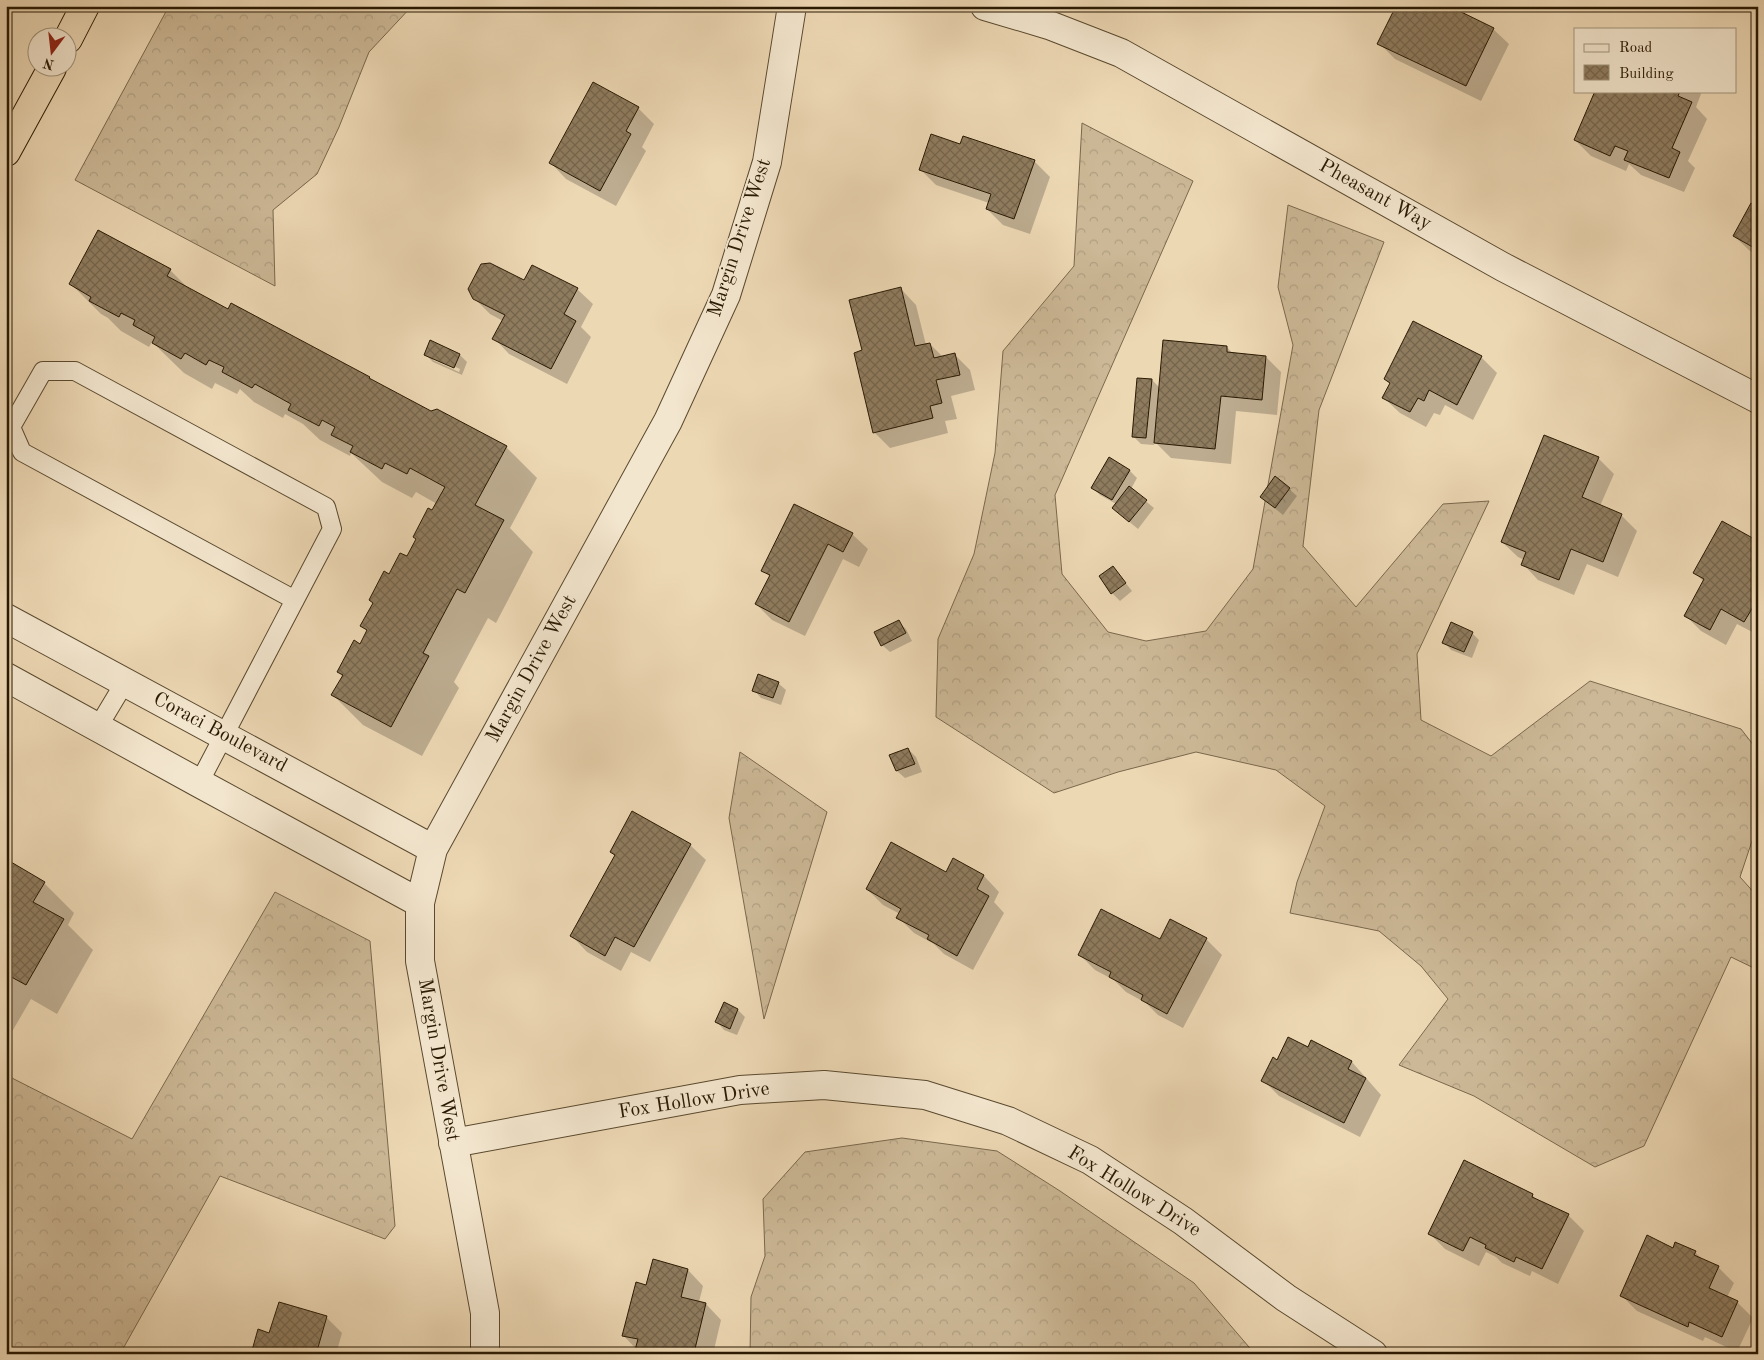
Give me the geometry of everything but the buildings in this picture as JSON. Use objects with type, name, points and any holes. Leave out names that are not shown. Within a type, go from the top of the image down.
[{"type":"highway","points":[[74,28],[85,6]]},
{"type":"highway","points":[[6,152],[47,78]]},
{"type":"street","name":"Margin Drive West","points":[[485,1354],[485,1313],[420,961],[420,902],[433,849],[668,421],[726,295],[767,162],[792,6]]},
{"type":"street","name":"Pheasant Way","points":[[985,6],[1049,25],[1121,53],[1494,262],[1758,399]]},
{"type":"street","name":"Coraci Boulevard","points":[[6,618],[433,849]]},
{"type":"street","points":[[6,677],[420,902]]},
{"type":"street","name":"Fox Hollow Drive","points":[[454,1143],[740,1090],[824,1085],[925,1095],[1008,1122],[1090,1160],[1183,1221],[1286,1298],[1373,1354]]},
{"type":"lane","points":[[199,783],[332,530],[326,507],[75,371],[43,371],[11,427],[22,452],[295,600]]},
{"type":"lane","points":[[98,727],[125,682]]},
{"type":"green space","points":[[169,6],[412,6],[369,52],[339,127],[317,174],[273,210],[275,286],[75,180]]},
{"type":"green space","points":[[1082,123],[1193,181],[1055,495],[1062,574],[1108,632],[1146,641],[1206,631],[1253,569],[1293,345],[1278,287],[1288,205],[1384,242],[1319,410],[1303,546],[1356,607],[1443,504],[1489,501],[1417,654],[1421,720],[1491,756],[1590,681],[1741,729],[1758,751],[1758,823],[1740,877],[1758,897],[1758,970],[1731,957],[1644,1146],[1595,1167],[1474,1096],[1399,1065],[1448,999],[1421,966],[1379,931],[1290,913],[1297,882],[1325,806],[1276,770],[1196,752],[1118,772],[1054,793],[936,717],[938,639],[974,554],[995,453],[1003,351],[1074,266]]},
{"type":"green space","points":[[740,752],[827,812],[764,1019],[729,818]]},
{"type":"green space","points":[[275,892],[370,941],[395,1226],[385,1239],[220,1176],[120,1354],[6,1354],[6,1075],[132,1139]]},
{"type":"green space","points":[[902,1138],[997,1151],[1060,1191],[1194,1283],[1255,1354],[750,1354],[751,1297],[765,1256],[763,1199],[805,1152]]}]
